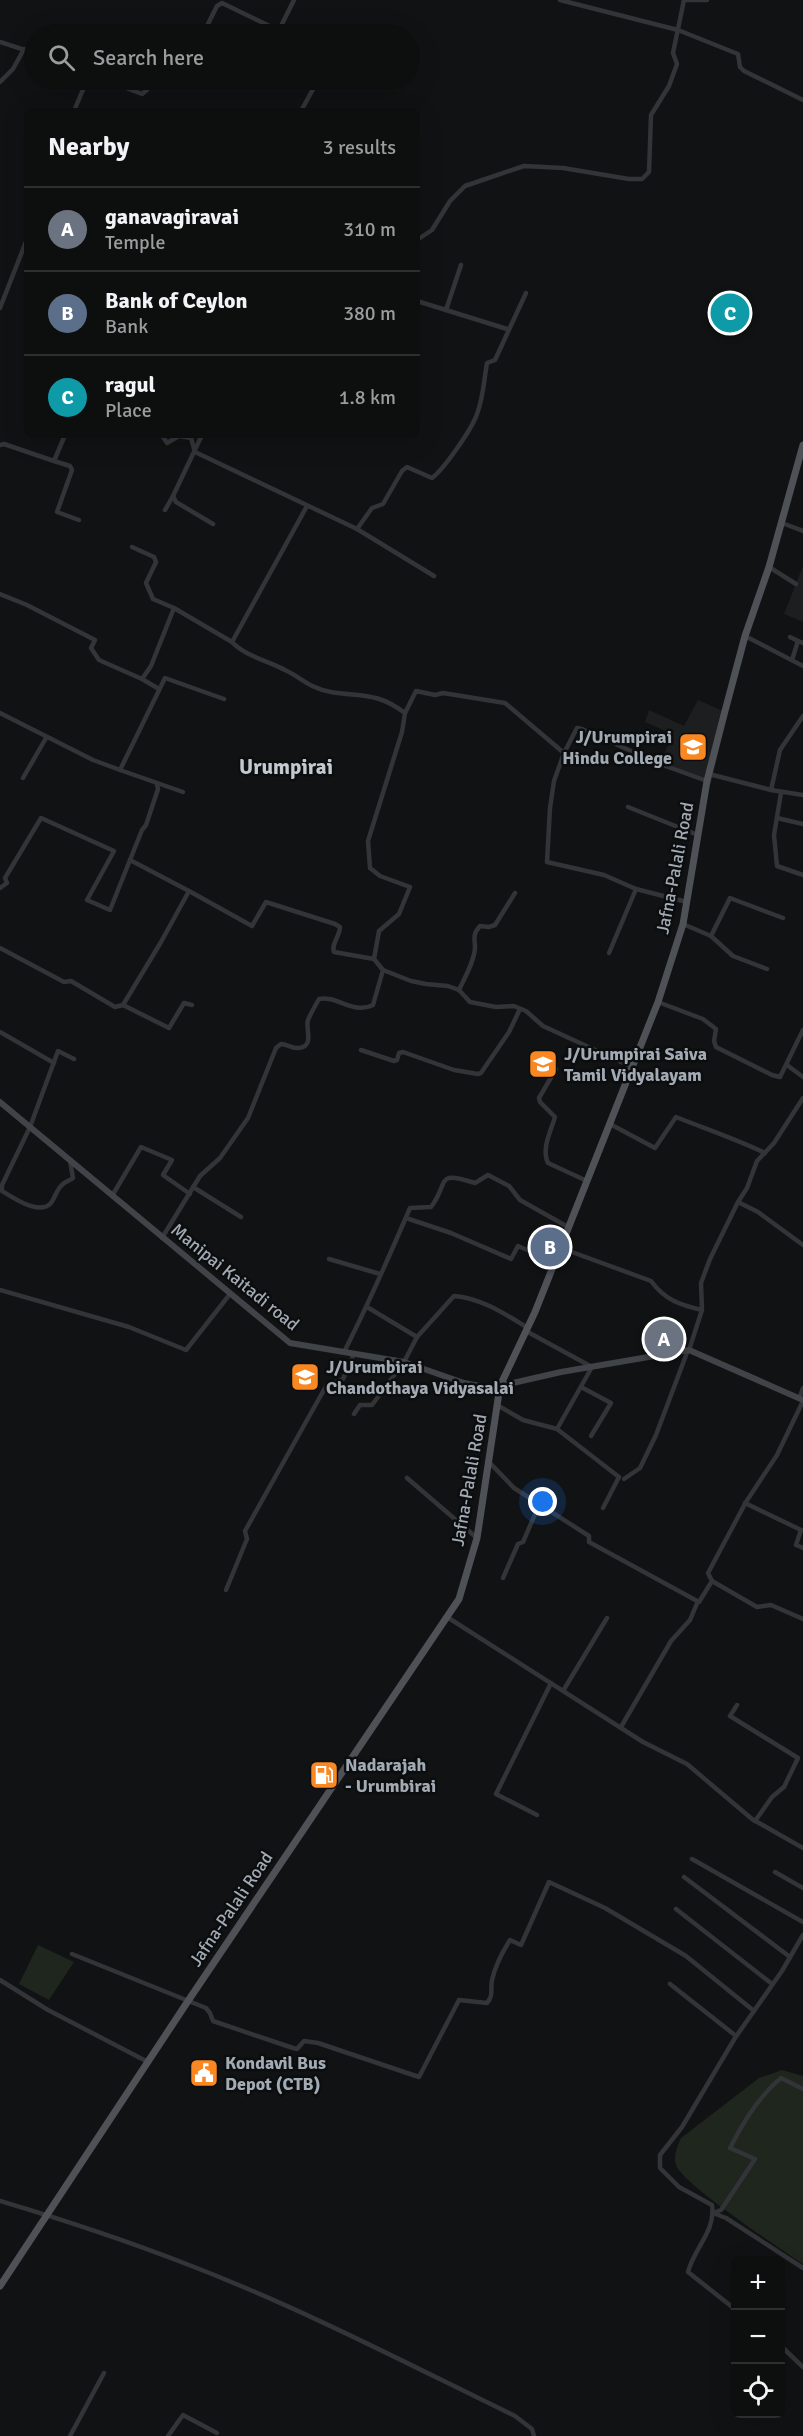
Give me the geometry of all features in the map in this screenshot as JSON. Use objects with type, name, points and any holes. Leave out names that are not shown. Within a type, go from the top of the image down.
[{"type":"main road","name":"Jafna-Palali Road","points":[[0,2286],[188,2001],[459,1599],[477,1538],[500,1386],[527,1330],[561,1248],[658,1002],[683,924],[708,777],[746,636],[769,567],[803,446]]},
{"type":"main road","name":"Manipai Kaitadi road","points":[[0,1102],[290,1343],[404,1362],[473,1385],[500,1386],[688,1350]]},
{"type":"main road","points":[[688,1350],[802,1400]]},
{"type":"street","points":[[282,24],[294,0]]},
{"type":"street","points":[[560,0],[678,30],[738,54],[740,67],[744,71],[803,100]]},
{"type":"street","points":[[420,238],[432,230],[450,201],[465,186],[524,166],[563,168],[642,179],[649,172],[651,115],[669,86],[677,64],[673,53],[684,0],[706,0]]},
{"type":"street","points":[[207,24],[216,3],[222,3],[266,24]]},
{"type":"street","points":[[0,42],[24,49],[13,69],[0,82]]},
{"type":"street","points":[[75,108],[83,90]]},
{"type":"street","points":[[131,90],[142,94],[147,90]]},
{"type":"street","points":[[303,108],[313,90]]},
{"type":"street","points":[[0,308],[24,247]]},
{"type":"street","points":[[446,310],[461,265]]},
{"type":"street","points":[[357,529],[372,508],[383,504],[402,471],[407,467],[428,478],[438,473],[477,415],[487,363],[495,360],[507,329],[526,293]]},
{"type":"street","points":[[420,303],[507,329]]},
{"type":"street","points":[[54,461],[64,438]]},
{"type":"street","points":[[164,438],[167,443],[176,438]]},
{"type":"street","points":[[191,438],[195,452],[357,529],[434,576]]},
{"type":"street","points":[[165,510],[201,438]]},
{"type":"street","points":[[0,445],[4,444],[70,466],[72,470],[57,512],[79,520]]},
{"type":"street","points":[[173,496],[176,502],[213,524]]},
{"type":"street","points":[[232,642],[307,506]]},
{"type":"street","points":[[782,523],[803,531]]},
{"type":"street","points":[[132,547],[154,557],[156,562],[146,583],[153,599],[174,608],[246,652],[288,671],[300,681],[319,689],[389,701],[405,713]]},
{"type":"street","points":[[769,567],[796,584]]},
{"type":"street","points":[[0,594],[27,605],[95,640],[91,648],[99,660],[142,678],[159,689]]},
{"type":"street","points":[[142,678],[150,666],[174,608]]},
{"type":"street","points":[[746,636],[803,666]]},
{"type":"street","points":[[790,637],[801,642],[792,660]]},
{"type":"street","points":[[120,770],[165,678],[224,699]]},
{"type":"street","points":[[374,959],[379,931],[399,914],[410,890],[408,885],[380,876],[370,868],[367,850],[402,732],[405,713],[416,692],[435,695],[443,693],[505,703],[564,753]]},
{"type":"street","points":[[0,713],[93,760],[183,792]]},
{"type":"street","points":[[771,790],[780,750],[803,716]]},
{"type":"street","points":[[687,902],[636,889],[604,875],[547,862],[554,782],[564,753],[577,728],[660,764],[781,793],[803,795]]},
{"type":"street","points":[[23,778],[46,738]]},
{"type":"street","points":[[0,888],[7,882],[5,878],[41,818],[114,851],[87,900],[110,910],[146,825],[158,789],[157,784]]},
{"type":"street","points":[[781,793],[774,835],[777,866],[803,875]]},
{"type":"street","points":[[628,807],[698,836]]},
{"type":"street","points":[[777,818],[803,824]]},
{"type":"street","points":[[130,860],[252,926],[266,902],[335,924],[340,927],[340,934],[334,945],[334,952],[374,959],[383,970],[426,984],[448,986],[459,990],[470,1002],[514,1006],[526,1011],[543,1026],[632,1067]]},
{"type":"street","points":[[609,953],[636,889]]},
{"type":"street","points":[[123,1005],[162,942],[189,891]]},
{"type":"street","points":[[459,990],[475,948],[473,939],[475,931],[480,926],[495,925],[515,893]]},
{"type":"street","points":[[711,936],[729,898],[783,918]]},
{"type":"street","points":[[683,924],[711,936],[733,956],[767,969]]},
{"type":"street","points":[[0,948],[64,982],[71,981],[115,1006],[123,1005],[169,1028],[184,1003],[192,1005]]},
{"type":"street","points":[[162,1238],[200,1176],[230,1145],[248,1118],[276,1048],[281,1044],[302,1048],[307,1043],[310,1035],[307,1023],[319,999],[327,998],[347,1006],[367,1008],[373,1005],[383,970]]},
{"type":"street","points":[[658,1002],[703,1020],[716,1029],[714,1041],[716,1047],[735,1058],[780,1077],[803,1030]]},
{"type":"street","points":[[361,1050],[394,1061],[397,1060],[399,1053],[403,1052],[454,1070],[482,1073],[509,1032],[520,1009]]},
{"type":"street","points":[[0,1032],[54,1063]]},
{"type":"street","points":[[70,1161],[72,1178],[59,1187],[53,1201],[47,1207],[41,1209],[34,1207],[2,1191],[2,1185],[30,1127],[58,1051],[74,1059]]},
{"type":"street","points":[[787,1065],[803,1077]]},
{"type":"street","points":[[556,1069],[539,1098],[540,1102],[555,1117],[546,1143],[545,1157],[549,1163],[587,1181]]},
{"type":"street","points":[[624,1479],[640,1468],[656,1436],[702,1310],[701,1283],[738,1202],[747,1188],[757,1161],[797,1110],[803,1098]]},
{"type":"street","points":[[610,1124],[655,1148],[676,1117],[720,1135],[734,1138],[765,1153]]},
{"type":"street","points":[[112,1196],[141,1147],[172,1160],[164,1175],[190,1194]]},
{"type":"street","points":[[344,1352],[412,1207],[431,1207],[443,1182],[448,1177],[454,1176],[475,1183],[488,1175],[508,1186],[520,1200],[568,1227]]},
{"type":"street","points":[[194,1187],[241,1217]]},
{"type":"street","points":[[738,1202],[758,1212],[803,1245]]},
{"type":"street","points":[[406,1218],[451,1233],[511,1259],[518,1246],[555,1262]]},
{"type":"street","points":[[561,1248],[651,1281],[660,1293],[672,1301],[702,1310]]},
{"type":"street","points":[[329,1258],[380,1274]]},
{"type":"street","points":[[0,1290],[129,1327],[186,1350],[230,1294]]},
{"type":"street","points":[[354,1414],[360,1405],[372,1405],[404,1362],[417,1337],[453,1296],[466,1297],[496,1309],[527,1330],[592,1367],[557,1429]]},
{"type":"street","points":[[367,1307],[417,1337]]},
{"type":"street","points":[[226,1590],[247,1539],[245,1532],[261,1500],[327,1385],[343,1379],[354,1354]]},
{"type":"street","points":[[581,1387],[611,1403],[591,1436]]},
{"type":"street","points":[[803,1388],[802,1400],[777,1455],[746,1503],[708,1573],[712,1581],[757,1607],[771,1605],[803,1619]]},
{"type":"street","points":[[497,1405],[523,1420],[557,1429],[619,1478],[603,1508]]},
{"type":"street","points":[[488,1461],[513,1488],[589,1536],[589,1542],[597,1548],[698,1601]]},
{"type":"street","points":[[407,1478],[477,1538]]},
{"type":"street","points":[[746,1503],[802,1528],[796,1545],[803,1548]]},
{"type":"street","points":[[503,1578],[518,1544],[523,1542],[539,1505]]},
{"type":"street","points":[[621,1727],[666,1648],[690,1620],[698,1601],[712,1581]]},
{"type":"street","points":[[447,1617],[643,1742],[687,1764],[755,1821],[803,1848]]},
{"type":"street","points":[[563,1691],[607,1618]]},
{"type":"street","points":[[537,1815],[496,1794],[551,1683]]},
{"type":"street","points":[[737,1705],[730,1716],[798,1758],[784,1788],[772,1797],[755,1821]]},
{"type":"street","points":[[692,1860],[803,1922]]},
{"type":"street","points":[[775,1872],[803,1888]]},
{"type":"street","points":[[684,1877],[790,1957]]},
{"type":"street","points":[[72,1954],[206,2008],[213,2021],[226,2027],[297,2049],[304,2042],[318,2043],[419,2077],[459,2000],[487,2003],[490,2000],[492,1981],[505,1948],[510,1940],[521,1945],[549,1882],[605,1908],[686,1956],[754,2011]]},
{"type":"street","points":[[676,1909],[772,1984]]},
{"type":"street","points":[[731,2307],[688,2272],[691,2261],[710,2229],[712,2205],[680,2187],[660,2168],[660,2155],[682,2127],[736,2036],[803,1935]]},
{"type":"street","points":[[0,1980],[48,2010],[148,2062]]},
{"type":"street","points":[[670,1984],[736,2036]]},
{"type":"street","points":[[713,2213],[721,2210],[755,2159],[730,2148],[762,2096],[781,2078],[803,2089]]},
{"type":"street","points":[[0,2201],[189,2265],[336,2329],[515,2416],[532,2429],[534,2436]]},
{"type":"street","points":[[713,2213],[726,2218],[803,2268]]},
{"type":"street","points":[[785,2350],[803,2367]]},
{"type":"street","points":[[70,2436],[104,2373]]},
{"type":"street","points":[[168,2436],[183,2415],[218,2433]]},
{"type":"shaded area","points":[[803,566],[803,622],[784,614]]},
{"type":"shaded area","name":"J/Urumpirai Hindu College","points":[[698,700],[727,713],[711,784],[661,761],[673,734],[645,722],[649,710],[684,726]]},
{"type":"shaded area","points":[[38,1945],[74,1962],[49,2000],[19,1984]]},
{"type":"shaded area","points":[[782,2070],[803,2076],[803,2264],[713,2201],[682,2174],[675,2162],[681,2138],[759,2078]]},
{"type":"place","name":"ragul","points":[[730,313]]},
{"type":"place","name":"J/Urumpirai Hindu College","points":[[693,747]]},
{"type":"place","name":"J/Urumpirai Saiva Tamil Vidyalayam","points":[[543,1064]]},
{"type":"place","name":"Bank of Ceylon","points":[[550,1247]]},
{"type":"place","name":"ganavagiravai","points":[[664,1339]]},
{"type":"place","name":"J/Urumbirai Chandothaya Vidyasalai","points":[[305,1377]]},
{"type":"place","name":"Nadarajah - Urumbirai","points":[[324,1775]]},
{"type":"place","name":"Kondavil Bus Depot (CTB)","points":[[204,2073]]},
{"type":"district","name":"Urumpirai","points":[[286,767]]}]
